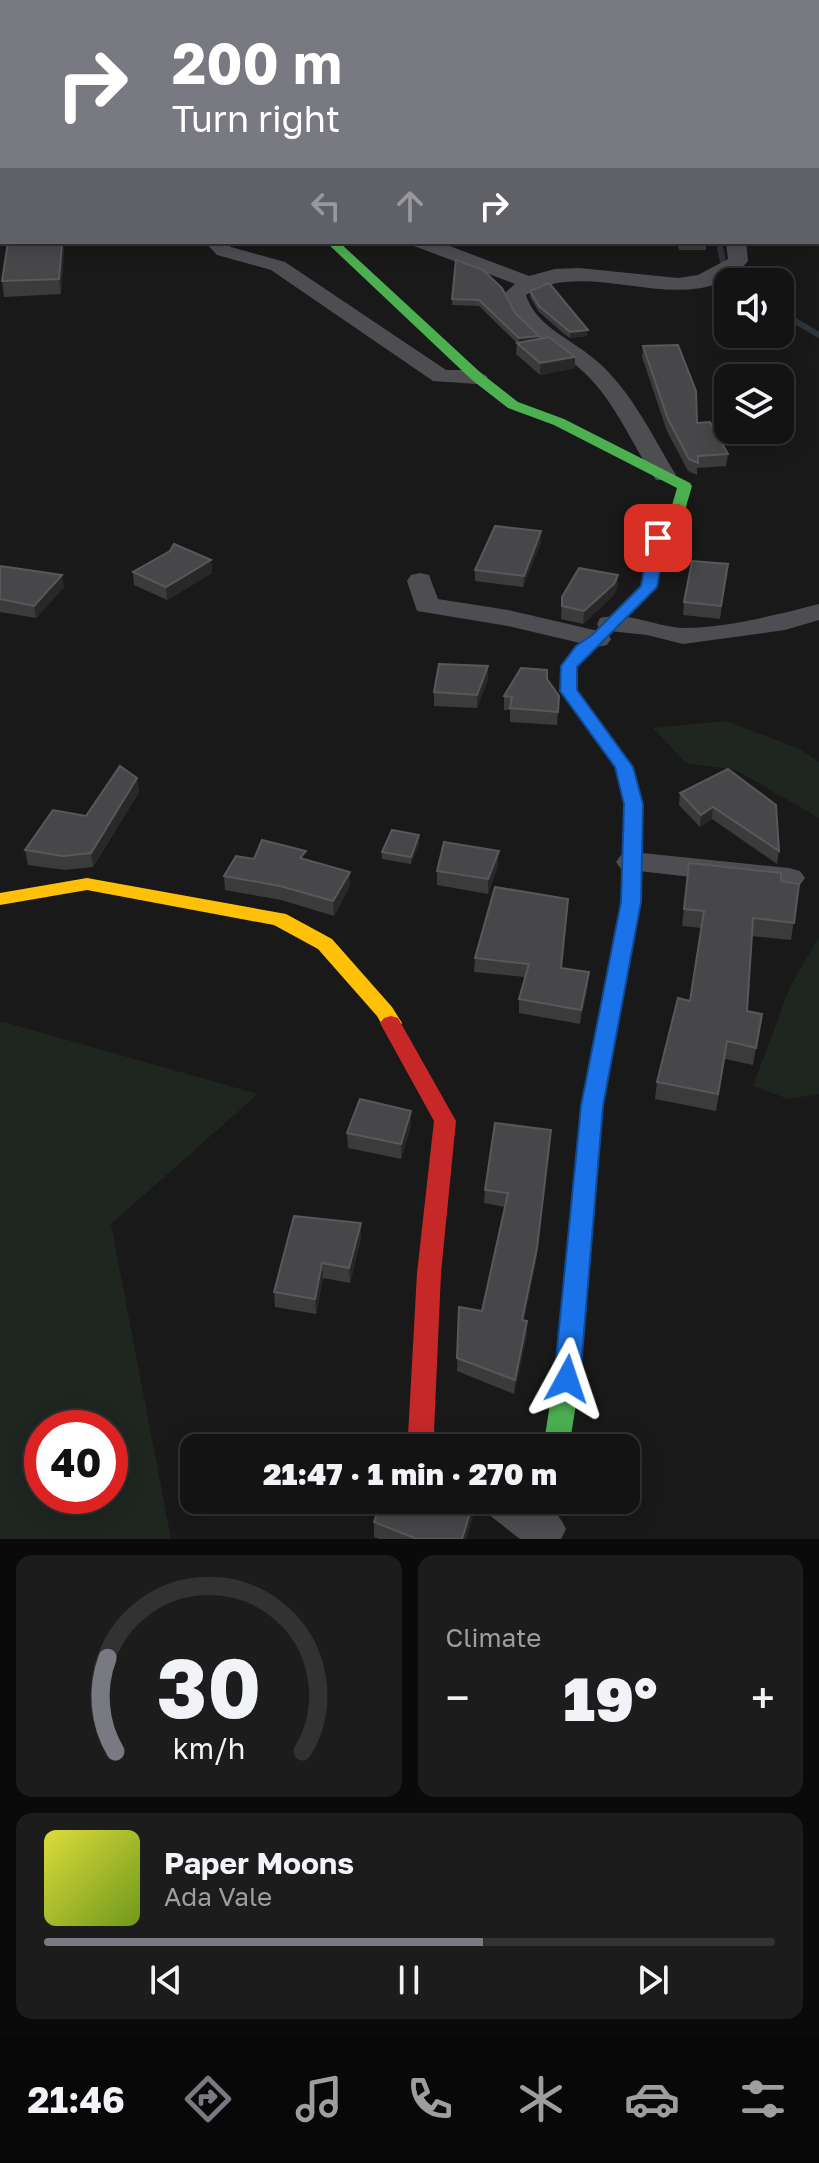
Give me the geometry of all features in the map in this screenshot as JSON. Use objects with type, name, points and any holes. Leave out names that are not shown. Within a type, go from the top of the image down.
[{"type":"street","points":[[217,244],[224,251],[278,266],[441,376],[477,377]]},
{"type":"street","points":[[334,244],[477,377],[513,405],[559,422],[685,486],[676,517],[658,538],[649,587],[569,666],[569,691],[624,767],[633,804],[631,902],[592,1106],[567,1379],[558,1434]]},
{"type":"street","points":[[426,244],[527,282]]},
{"type":"street","points":[[664,475],[615,392],[586,363],[535,324],[516,305],[515,293],[527,282],[559,274],[673,283],[699,281],[732,258]]},
{"type":"street","points":[[420,581],[426,605],[604,631],[648,627],[683,636],[785,622],[819,612]]},
{"type":"street","points":[[632,862],[789,878]]},
{"type":"street","points":[[0,899],[87,884],[279,919],[325,944],[385,1012],[445,1121],[429,1273],[421,1434]]},
{"type":"shaded area","points":[[726,721],[800,749],[819,762],[819,818],[736,770],[686,763],[653,728]]},
{"type":"shaded area","points":[[819,937],[819,1094],[788,1099],[753,1086],[790,987]]},
{"type":"shaded area","points":[[4,1022],[258,1094],[111,1224],[171,1539],[0,1539],[0,1023]]},
{"type":"building","points":[[8,244],[62,244],[59,279],[2,281]]},
{"type":"building","points":[[456,260],[483,270],[502,288],[515,313],[539,336],[519,338],[479,300],[452,299]]},
{"type":"building","points":[[549,283],[588,330],[570,332],[539,306],[530,291]]},
{"type":"building","points":[[549,337],[575,357],[540,363],[517,343]]},
{"type":"building","points":[[678,345],[696,391],[697,423],[710,422],[714,429],[714,444],[722,444],[728,454],[698,456],[698,463],[689,459],[668,419],[643,346]]},
{"type":"building","points":[[495,526],[541,531],[524,576],[475,570]]},
{"type":"building","points":[[174,544],[211,560],[166,587],[133,572],[170,551]]},
{"type":"building","points":[[692,561],[728,564],[721,606],[684,602]]},
{"type":"building","points":[[0,566],[62,575],[34,606],[0,599]]},
{"type":"building","points":[[579,568],[618,575],[614,584],[584,611],[562,606],[562,597]]},
{"type":"building","points":[[439,664],[488,666],[477,695],[434,692]]},
{"type":"building","points":[[521,668],[547,670],[547,679],[559,696],[558,712],[510,708],[512,697],[504,696]]},
{"type":"building","points":[[120,766],[137,778],[91,853],[63,856],[25,850],[53,810],[86,816]]},
{"type":"building","points":[[728,769],[776,805],[779,851],[713,807],[701,815],[680,793]]},
{"type":"building","points":[[392,830],[419,835],[411,857],[382,852]]},
{"type":"building","points":[[262,840],[306,851],[300,858],[350,872],[333,901],[280,886],[224,876],[236,856],[254,859]]},
{"type":"building","points":[[444,842],[499,851],[488,879],[437,871]]},
{"type":"building","points":[[689,863],[781,873],[781,881],[799,884],[794,923],[753,918],[747,1011],[762,1014],[756,1048],[727,1041],[718,1094],[657,1082],[678,998],[690,1001],[704,911],[684,909]]},
{"type":"building","points":[[495,887],[568,899],[561,968],[589,972],[581,1010],[519,999],[529,964],[475,958]]},
{"type":"building","points":[[360,1099],[411,1111],[401,1144],[347,1133]]},
{"type":"building","points":[[495,1123],[551,1130],[537,1248],[522,1320],[527,1321],[515,1380],[457,1358],[459,1307],[482,1311],[508,1193],[485,1190]]},
{"type":"building","points":[[294,1216],[361,1223],[349,1268],[322,1263],[315,1299],[274,1292]]},
{"type":"building","points":[[377,1514],[470,1514],[462,1539],[417,1539],[374,1522]]},
{"type":"waterway","points":[[719,244],[723,262],[731,268]]},
{"type":"waterway","points":[[794,320],[819,335]]},
{"type":"traffic: fast","points":[[334,244],[477,377],[513,405],[559,422],[685,486],[676,517],[658,538],[649,587],[634,602]]},
{"type":"traffic: fast","points":[[558,1434],[567,1379],[592,1106],[631,902],[632,869]]},
{"type":"traffic: slow","points":[[0,899],[87,884],[279,919],[325,944],[385,1012],[391,1023]]},
{"type":"traffic: jam","points":[[632,869],[633,804],[624,767],[569,691],[569,666],[634,602]]},
{"type":"traffic: jam","points":[[391,1023],[445,1121],[429,1273],[421,1434]]},
{"type":"route","points":[[567,1379],[592,1106],[631,902],[633,804],[624,767],[569,691],[569,666],[649,587],[658,538]]}]
